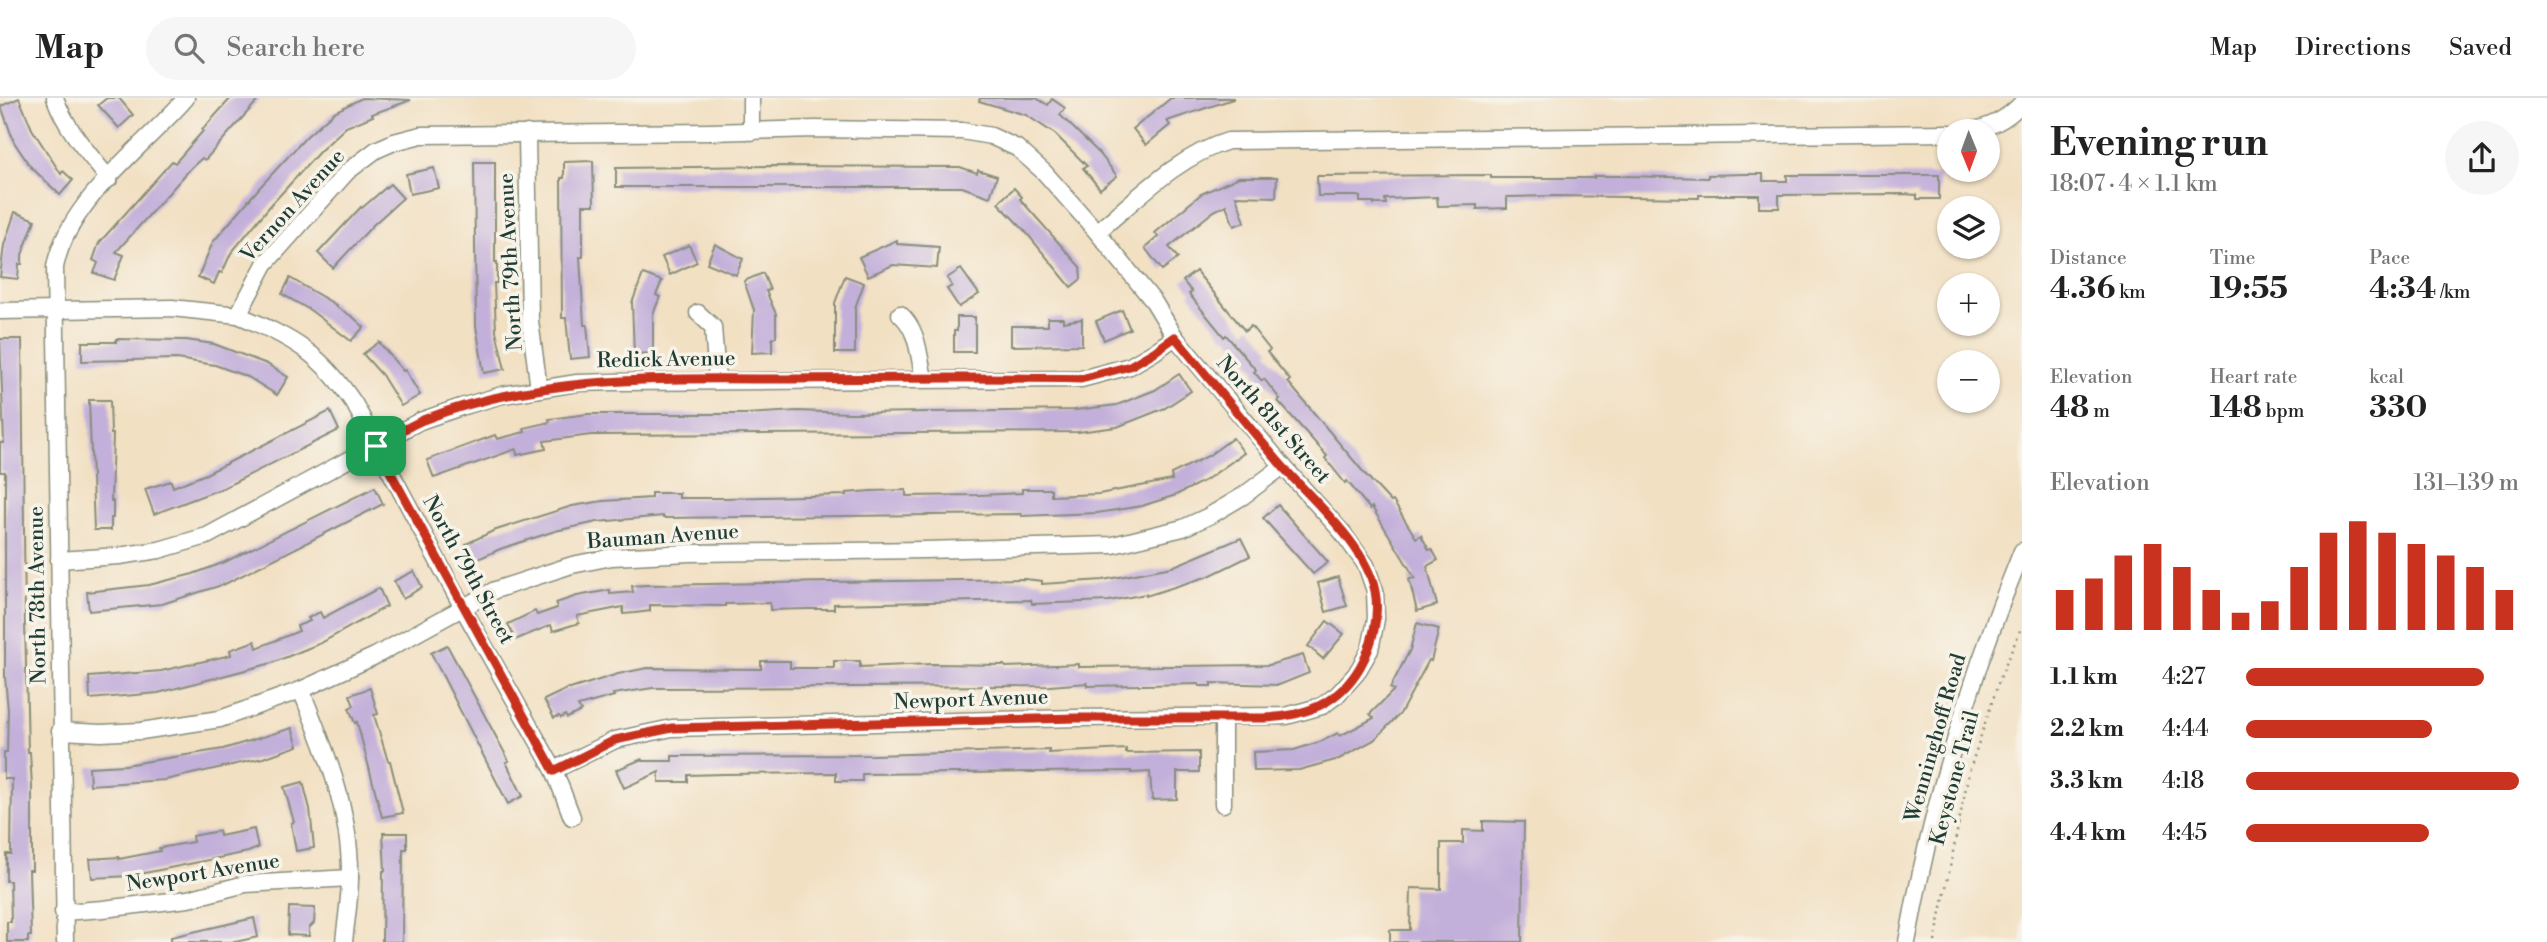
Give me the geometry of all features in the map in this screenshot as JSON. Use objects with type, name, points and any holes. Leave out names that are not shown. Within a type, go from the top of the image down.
[{"type":"street","points":[[55,98],[61,115],[109,178],[186,98]]},
{"type":"street","points":[[751,98],[751,132]]},
{"type":"street","points":[[2000,120],[2022,103]]},
{"type":"street","name":"Vernon Avenue","points":[[238,315],[254,279],[270,257],[347,172],[376,150],[421,135],[814,129],[962,131],[991,136],[1017,149],[1044,172],[1097,232]]},
{"type":"street","points":[[1097,232],[1190,156],[1228,141],[1937,133]]},
{"type":"street","name":"North 79th Avenue","points":[[527,134],[530,321],[539,389]]},
{"type":"street","name":"North 78th Avenue","points":[[65,942],[55,267],[59,248],[80,212],[109,178]]},
{"type":"street","name":"North 81st Street","points":[[1097,232],[1154,302],[1175,337],[1331,519],[1366,565],[1375,592],[1376,619],[1370,650]]},
{"type":"street","points":[[0,311],[172,308],[238,315]]},
{"type":"street","points":[[698,313],[713,327],[717,379]]},
{"type":"street","points":[[900,314],[911,324],[914,331],[924,378]]},
{"type":"street","name":"North 79th Street","points":[[238,315],[293,340],[339,381],[355,405],[554,771],[572,817]]},
{"type":"street","name":"Redick Avenue","points":[[59,560],[159,550],[207,536],[420,421],[502,395],[578,383],[717,379],[1081,379],[1130,366],[1175,337]]},
{"type":"street","name":"Bauman Avenue","points":[[60,731],[101,733],[183,726],[220,719],[301,691],[375,656],[495,590],[543,573],[611,557],[689,553],[1113,545],[1183,528],[1211,515],[1243,496],[1283,466]]},
{"type":"street","name":"Wenninghoff Road","points":[[1907,942],[1936,807],[1964,707],[2022,551]]},
{"type":"street","name":"Newport Avenue","points":[[554,771],[615,740],[672,728],[1076,718],[1286,716],[1322,706],[1337,695],[1356,674],[1370,650]]},
{"type":"street","points":[[301,691],[328,757],[347,827],[350,878],[344,942]]},
{"type":"street","points":[[1223,718],[1223,804]]},
{"type":"street","name":"Newport Avenue","points":[[63,912],[188,899],[245,884],[350,878]]},
{"type":"path","name":"Keystone Trail","points":[[1935,942],[1969,772],[2000,678],[2022,626]]},
{"type":"building","points":[[19,98],[32,129],[61,174],[63,171],[73,180],[60,195],[30,166],[14,142],[1,106]]},
{"type":"building","points":[[107,98],[119,98],[133,115],[119,128],[98,105]]},
{"type":"building","points":[[231,98],[260,98],[205,160],[202,158],[191,168],[116,252],[124,255],[114,280],[94,273],[98,263],[93,260],[99,243],[172,161],[175,163]]},
{"type":"building","points":[[362,98],[411,100],[346,127],[270,206],[231,253],[214,284],[198,277],[213,242],[260,187],[307,136],[334,112]]},
{"type":"building","points":[[980,98],[1036,98],[1048,105],[1052,99],[1065,108],[1060,115],[1100,154],[1117,176],[1100,189],[1083,168],[1087,166],[1055,134],[1026,115],[979,101]]},
{"type":"building","points":[[1171,98],[1233,99],[1167,121],[1170,125],[1146,145],[1133,129]]},
{"type":"building","points":[[593,161],[594,205],[583,205],[583,257],[580,257],[584,325],[587,325],[590,357],[570,359],[566,318],[562,318],[561,178],[564,178],[564,162]]},
{"type":"building","points":[[474,162],[495,162],[496,331],[505,369],[484,373],[476,326]]},
{"type":"building","points":[[960,167],[997,176],[990,197],[962,187],[616,187],[616,168]]},
{"type":"building","points":[[434,168],[439,188],[410,194],[406,174]]},
{"type":"building","points":[[1763,174],[1763,181],[1787,181],[1787,175],[1937,175],[1939,196],[1937,199],[1917,199],[1917,195],[1904,194],[1779,195],[1779,208],[1759,208],[1759,195],[1699,195],[1699,198],[1507,197],[1507,208],[1477,209],[1477,205],[1438,206],[1437,197],[1385,199],[1386,204],[1374,204],[1360,202],[1360,197],[1357,196],[1318,196],[1317,176],[1708,178],[1708,175]]},
{"type":"building","points":[[1239,177],[1277,177],[1276,197],[1236,196],[1245,222],[1234,226],[1226,205],[1214,211],[1169,247],[1178,258],[1162,270],[1145,248],[1158,237],[1155,233],[1201,194]]},
{"type":"building","points":[[390,184],[403,198],[373,225],[333,268],[318,253],[361,207]]},
{"type":"building","points":[[1014,188],[1022,197],[1020,199],[1080,267],[1081,279],[1071,287],[998,203]]},
{"type":"building","points":[[15,212],[35,220],[22,255],[22,264],[19,264],[18,279],[0,277],[4,245]]},
{"type":"building","points":[[897,240],[897,244],[939,247],[937,268],[893,265],[868,276],[859,257]]},
{"type":"building","points":[[715,244],[743,259],[736,275],[707,263]]},
{"type":"building","points":[[689,245],[697,262],[670,275],[662,257]]},
{"type":"building","points":[[961,269],[979,294],[959,307],[947,289],[952,286],[947,278]]},
{"type":"building","points":[[1196,271],[1245,331],[1251,326],[1270,350],[1267,352],[1290,380],[1288,382],[1365,474],[1391,502],[1393,501],[1416,538],[1421,535],[1429,550],[1432,549],[1438,560],[1427,566],[1437,605],[1417,611],[1409,579],[1415,578],[1372,507],[1370,509],[1347,481],[1345,483],[1325,458],[1327,456],[1278,401],[1280,399],[1264,379],[1262,381],[1254,372],[1256,370],[1226,335],[1224,337],[1189,294],[1192,292],[1183,281]]},
{"type":"building","points":[[763,273],[770,290],[766,291],[776,314],[776,337],[772,338],[772,352],[752,353],[754,310],[744,281]]},
{"type":"building","points":[[643,274],[662,281],[656,295],[660,297],[653,314],[653,353],[634,354],[632,303]]},
{"type":"building","points":[[845,276],[864,283],[855,308],[855,353],[835,353],[835,303]]},
{"type":"building","points":[[290,278],[336,305],[364,327],[351,341],[310,310],[282,294]]},
{"type":"building","points":[[1122,310],[1130,329],[1104,340],[1096,321]]},
{"type":"building","points":[[957,317],[975,317],[975,352],[954,352]]},
{"type":"building","points":[[1048,318],[1063,318],[1063,322],[1082,319],[1082,345],[1011,346],[1011,326],[1048,326]]},
{"type":"building","points":[[0,339],[22,339],[25,623],[28,752],[32,786],[32,870],[29,870],[31,936],[28,936],[28,942],[7,942],[7,922],[11,922],[6,854],[11,854],[12,779],[4,779],[8,710],[5,677],[5,472],[0,472],[0,443],[4,443]]},
{"type":"building","points":[[116,339],[186,340],[214,344],[267,364],[288,377],[277,395],[248,377],[215,365],[177,359],[82,361],[82,342],[116,342]]},
{"type":"building","points":[[379,342],[403,371],[405,370],[420,395],[401,406],[382,375],[363,354]]},
{"type":"building","points":[[1179,374],[1191,391],[1165,408],[1117,427],[1078,432],[591,435],[544,441],[546,449],[517,455],[516,449],[434,478],[427,460],[495,435],[497,439],[525,432],[524,428],[550,422],[549,419],[588,414],[1075,410],[1117,405],[1155,390]]},
{"type":"building","points":[[89,400],[110,400],[113,434],[111,530],[94,530]]},
{"type":"building","points":[[330,411],[339,430],[223,488],[154,514],[145,489],[171,481],[173,487],[206,474]]},
{"type":"building","points":[[1233,438],[1244,453],[1206,480],[1176,495],[1142,506],[1097,513],[1021,516],[663,516],[597,522],[555,531],[500,549],[474,561],[466,544],[493,531],[572,506],[651,498],[651,493],[679,493],[679,498],[847,495],[846,493],[906,490],[906,496],[1022,493],[1022,489],[1051,489],[1051,496],[1099,494],[1172,480],[1171,474],[1208,456]]},
{"type":"building","points":[[375,487],[383,504],[225,584],[162,604],[89,611],[87,592],[149,585],[193,574],[225,562]]},
{"type":"building","points":[[1278,505],[1328,562],[1313,574],[1263,518]]},
{"type":"building","points":[[1241,538],[1250,556],[1209,576],[1146,596],[1109,601],[1032,604],[1031,600],[834,604],[834,609],[770,610],[770,603],[725,606],[650,605],[650,611],[623,614],[623,607],[577,616],[579,623],[553,631],[551,625],[515,640],[508,624],[535,611],[537,615],[557,608],[556,603],[577,596],[610,590],[610,594],[633,592],[632,586],[1025,579],[1042,581],[1042,584],[1103,580],[1172,567]]},
{"type":"building","points":[[414,571],[422,587],[403,599],[394,581]]},
{"type":"building","points":[[1338,577],[1347,606],[1326,612],[1318,583]]},
{"type":"building","points":[[379,588],[387,606],[321,643],[272,663],[158,693],[90,699],[89,677],[161,671],[231,655],[230,650],[255,641],[257,648],[299,631],[297,626],[310,621],[308,618],[320,612],[323,618]]},
{"type":"building","points":[[1327,621],[1344,634],[1323,659],[1308,646]]},
{"type":"building","points":[[1417,623],[1439,629],[1431,661],[1429,660],[1400,714],[1374,740],[1339,759],[1299,770],[1254,771],[1253,752],[1294,750],[1338,733],[1340,736],[1374,718],[1370,714],[1394,690],[1390,688],[1410,650]]},
{"type":"building","points":[[447,645],[509,761],[506,762],[523,796],[508,804],[431,653]]},
{"type":"building","points":[[1303,655],[1309,673],[1279,685],[1211,683],[1211,686],[1087,686],[1087,683],[1050,686],[653,688],[613,694],[614,696],[578,706],[581,711],[567,718],[565,715],[554,718],[544,700],[569,688],[647,668],[761,669],[761,661],[790,661],[790,668],[834,668],[834,661],[860,661],[860,667],[932,664],[1006,667],[1079,664],[1079,667],[1269,665]]},
{"type":"building","points":[[370,688],[378,714],[374,715],[390,761],[403,813],[382,817],[357,722],[355,723],[349,708],[354,706],[350,695]]},
{"type":"building","points":[[292,728],[298,746],[263,758],[165,780],[90,785],[89,767],[125,765],[223,749]]},
{"type":"building","points":[[1126,749],[1126,753],[1199,752],[1199,772],[1177,772],[1177,799],[1152,800],[1150,772],[862,774],[862,781],[836,781],[836,773],[724,774],[688,775],[688,782],[659,782],[659,772],[624,788],[616,770],[642,759],[672,761],[672,756],[872,755],[1049,750],[1049,753]]},
{"type":"building","points":[[303,782],[310,809],[314,848],[296,851],[291,823],[294,822],[284,787]]},
{"type":"building","points":[[1483,821],[1524,822],[1522,942],[1390,942],[1390,930],[1410,930],[1411,888],[1441,889],[1441,843],[1463,843],[1463,830],[1483,831]]},
{"type":"building","points":[[254,829],[258,848],[248,852],[130,876],[92,878],[90,859],[119,859],[193,842],[192,836],[219,831],[220,836]]},
{"type":"building","points":[[383,833],[407,833],[407,849],[403,849],[402,942],[382,942],[385,871]]},
{"type":"building","points":[[289,907],[315,908],[314,923],[309,928],[309,936],[288,935]]},
{"type":"building","points":[[254,918],[258,937],[235,942],[171,942],[171,937]]},
{"type":"route","points":[[1175,337],[1338,527],[1366,565],[1375,592],[1376,619],[1370,650],[1356,674],[1337,695],[1322,706],[1286,716],[1076,718],[672,728],[615,740],[554,771],[376,446],[420,421],[461,407],[502,395],[578,383],[717,379],[1081,379],[1130,366],[1175,337]]}]
